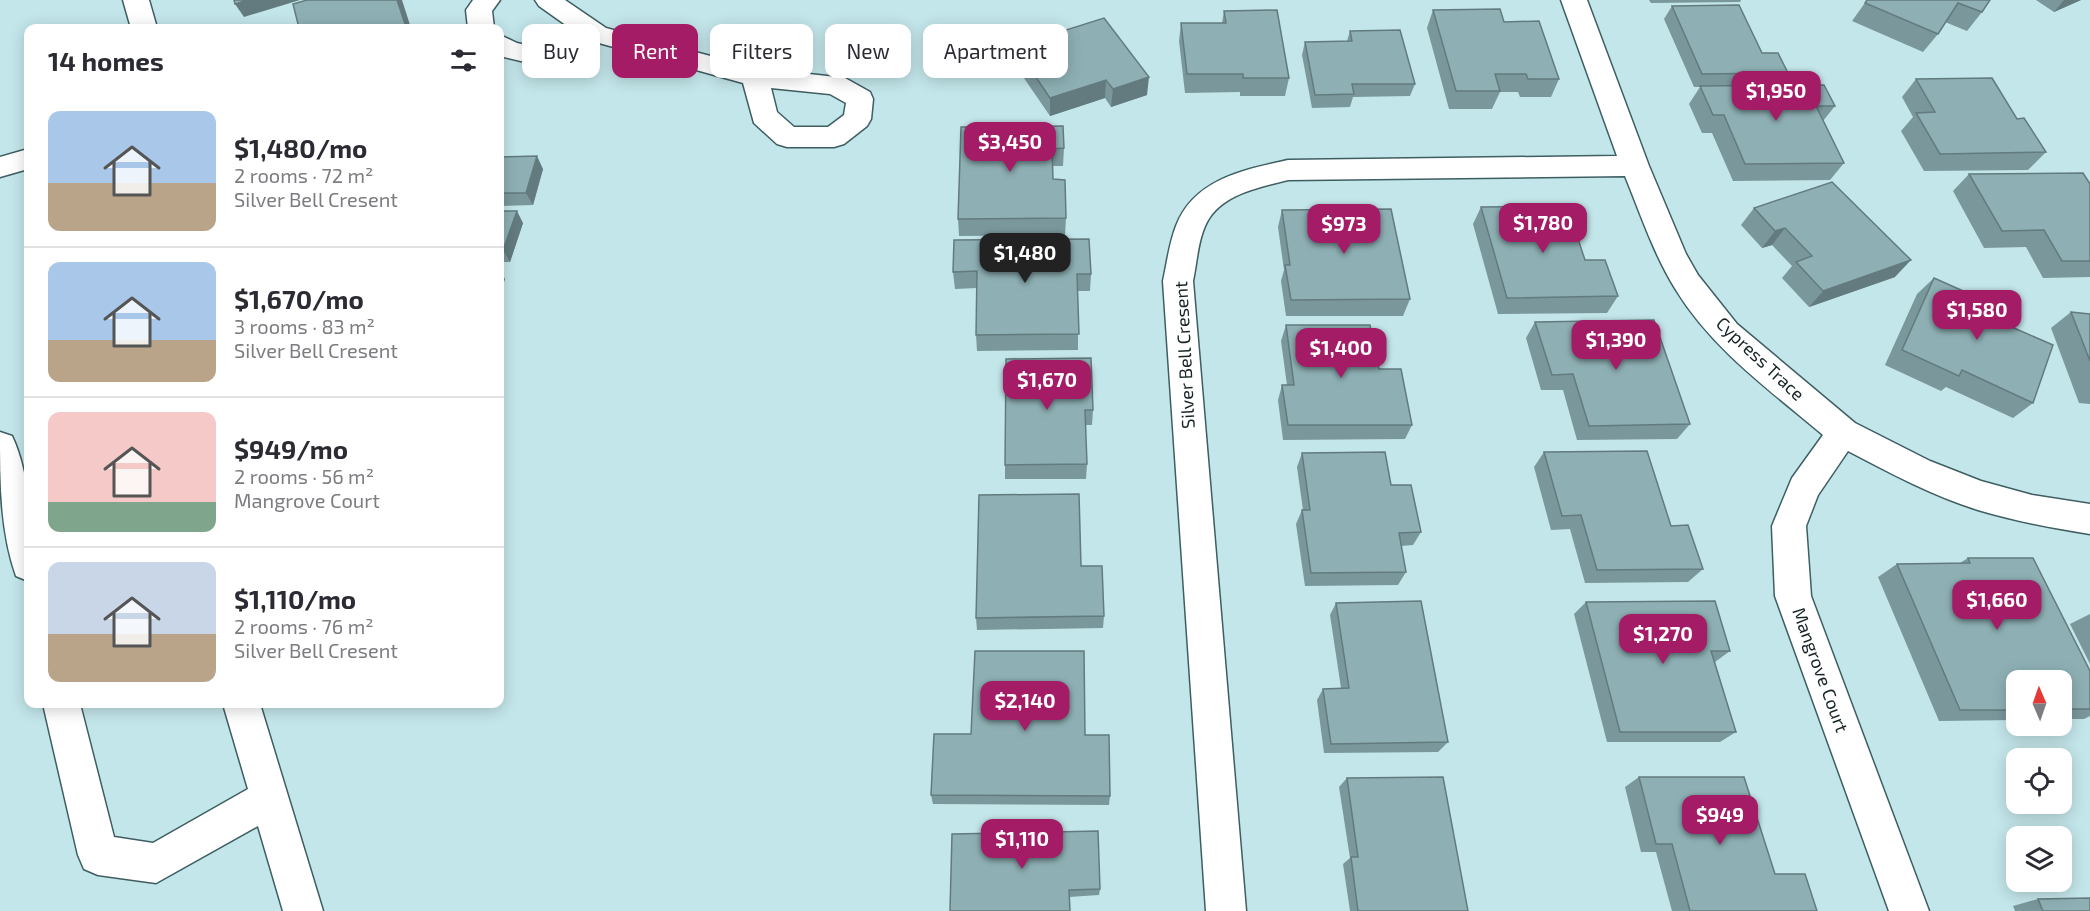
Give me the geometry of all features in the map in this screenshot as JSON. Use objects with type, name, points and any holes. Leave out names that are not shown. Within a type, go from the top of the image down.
[{"type":"street","points":[[136,0],[143,24]]},
{"type":"street","points":[[481,24],[479,10],[487,0]]},
{"type":"street","points":[[548,0],[583,24]]},
{"type":"street","name":"Cypress Trace","points":[[1574,0],[1635,166],[1672,256],[1687,283],[1719,325],[1774,376],[1843,433],[1918,471],[1977,495],[2032,510],[2090,519]]},
{"type":"street","points":[[600,35],[710,65]]},
{"type":"street","points":[[504,47],[522,53]]},
{"type":"street","points":[[0,167],[24,160]]},
{"type":"street","name":"Silver Bell Cresent","points":[[1226,911],[1179,281],[1187,239],[1196,214],[1214,197],[1236,185],[1288,170],[1635,166]]},
{"type":"street","name":"Mangrove Court","points":[[1843,433],[1804,488],[1789,525],[1793,596],[1909,911]]},
{"type":"street","points":[[0,446],[24,548]]},
{"type":"street","points":[[63,708],[98,855],[156,863],[269,798]]},
{"type":"street","points":[[243,708],[303,911]]},
{"type":"building","points":[[234,0],[248,0],[235,4]]},
{"type":"building","points":[[307,0],[397,0],[405,24],[298,24],[293,4]]},
{"type":"building","points":[[1867,0],[1990,0],[1982,12],[1958,3],[1938,34],[1865,3]]},
{"type":"building","points":[[1739,5],[1762,53],[1778,53],[1788,73],[1702,74],[1672,6]]},
{"type":"building","points":[[1500,9],[1504,22],[1539,21],[1559,79],[1528,79],[1526,74],[1495,74],[1500,91],[1456,91],[1433,10]]},
{"type":"building","points":[[1277,10],[1289,78],[1243,78],[1243,74],[1187,74],[1181,23],[1226,23],[1224,11]]},
{"type":"building","points":[[1104,18],[1149,77],[1113,89],[1106,80],[1050,98],[1037,78],[1068,78],[1068,29]]},
{"type":"building","points":[[1400,30],[1415,84],[1352,84],[1354,94],[1315,95],[1305,42],[1352,41],[1350,31]]},
{"type":"building","points":[[1992,78],[2017,119],[2024,118],[2046,152],[1940,154],[1916,113],[1935,112],[1916,79]]},
{"type":"building","points":[[1824,85],[1835,106],[1816,106],[1844,163],[1745,164],[1724,115],[1713,115],[1700,86]]},
{"type":"building","points":[[1063,126],[1064,148],[1052,149],[1053,179],[1065,180],[1066,218],[958,219],[961,127]]},
{"type":"building","points":[[537,156],[526,193],[504,193],[504,157]]},
{"type":"building","points":[[2083,173],[2090,184],[2090,261],[2062,261],[2044,230],[2002,231],[1969,174]]},
{"type":"building","points":[[1832,182],[1911,260],[1823,291],[1796,262],[1812,256],[1785,228],[1775,231],[1754,208]]},
{"type":"building","points":[[1567,206],[1585,260],[1605,260],[1618,296],[1507,298],[1481,207]]},
{"type":"building","points":[[1391,209],[1410,299],[1291,300],[1285,265],[1290,265],[1282,210]]},
{"type":"building","points":[[504,211],[517,211],[504,247]]},
{"type":"building","points":[[1089,239],[1091,274],[1077,274],[1079,334],[976,335],[977,271],[953,272],[954,240]]},
{"type":"building","points":[[1934,278],[2019,316],[2014,328],[2053,345],[2033,403],[1962,370],[1959,376],[1902,350]]},
{"type":"building","points":[[2071,312],[2090,314],[2090,361]]},
{"type":"building","points":[[1654,320],[1690,424],[1589,426],[1573,374],[1552,375],[1535,322]]},
{"type":"building","points":[[1286,325],[1370,325],[1379,369],[1401,369],[1412,425],[1288,425],[1282,385],[1294,385]]},
{"type":"building","points":[[1091,358],[1093,410],[1085,410],[1087,464],[1005,465],[1006,359]]},
{"type":"building","points":[[1647,451],[1671,526],[1688,525],[1703,569],[1597,570],[1581,515],[1562,516],[1544,452]]},
{"type":"building","points":[[1385,452],[1391,485],[1411,485],[1421,532],[1399,533],[1406,572],[1311,573],[1302,510],[1310,510],[1302,453]]},
{"type":"building","points":[[1079,494],[1081,566],[1102,566],[1104,616],[976,618],[979,495]]},
{"type":"building","points":[[1968,558],[2033,558],[2090,671],[2090,709],[2072,709],[2072,670],[2006,670],[2006,710],[1960,710],[1897,564],[1970,563]]},
{"type":"building","points":[[1421,601],[1448,742],[1331,744],[1323,689],[1349,688],[1336,603]]},
{"type":"building","points":[[1715,601],[1730,651],[1711,651],[1736,732],[1620,732],[1586,602]]},
{"type":"building","points":[[975,651],[1084,651],[1085,735],[1109,735],[1110,796],[931,795],[934,734],[971,734]]},
{"type":"building","points":[[1443,777],[1468,911],[1358,911],[1351,857],[1358,857],[1347,778]]},
{"type":"building","points":[[1639,777],[1744,777],[1775,874],[1805,874],[1817,911],[1690,911],[1672,844],[1656,844]]},
{"type":"building","points":[[1098,831],[1100,889],[1069,890],[1070,911],[950,911],[952,834]]},
{"type":"building","points":[[2090,898],[2090,911],[2043,911],[2038,899]]}]
